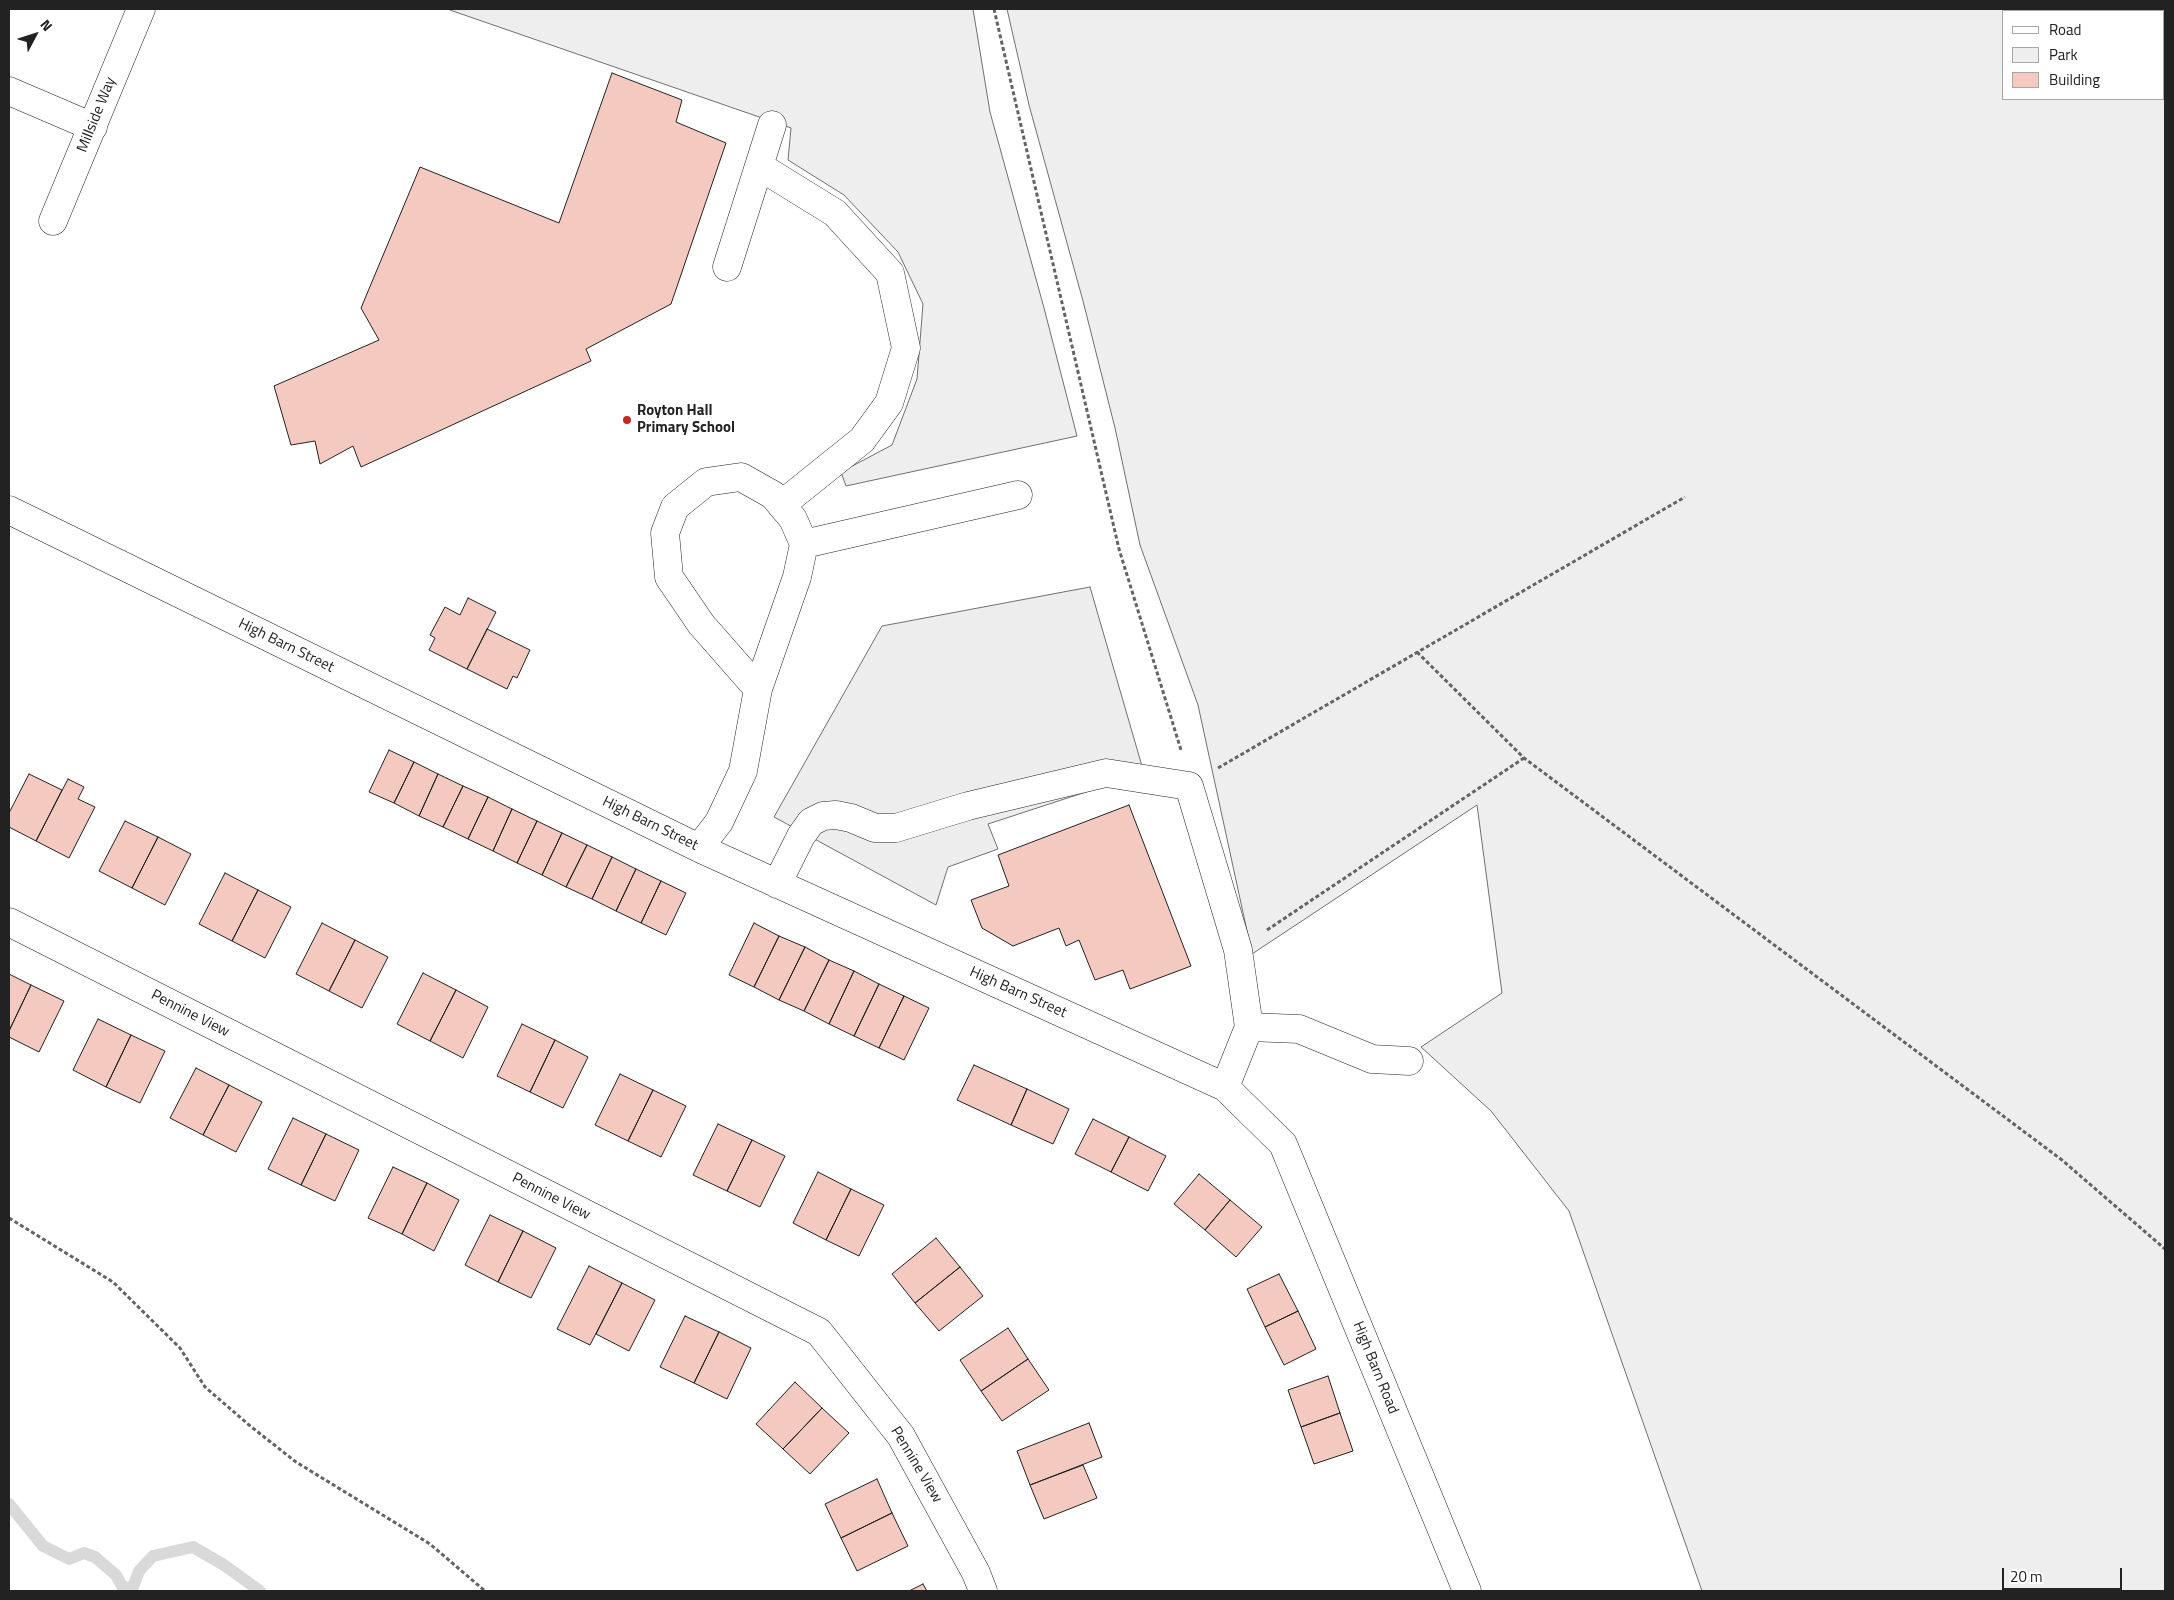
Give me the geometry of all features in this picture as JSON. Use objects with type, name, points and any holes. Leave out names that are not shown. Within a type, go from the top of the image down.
[{"type":"street","name":"Millside Way","points":[[53,221],[141,9]]},
{"type":"street","points":[[9,91],[93,127]]},
{"type":"street","points":[[727,267],[772,125]]},
{"type":"street","points":[[759,166],[835,213],[890,273],[906,348],[889,403],[862,440],[781,505]]},
{"type":"street","points":[[699,848],[719,822],[743,771],[758,689],[797,577],[804,544],[793,519],[773,495],[741,477],[706,482],[675,506],[665,533],[668,577],[701,624],[758,689]]},
{"type":"street","points":[[804,544],[1018,495]]},
{"type":"street","name":"High Barn Street","points":[[9,510],[699,848],[1226,1087],[1283,1144]]},
{"type":"street","points":[[778,884],[801,836],[811,822],[823,816],[836,815],[851,818],[875,828],[896,828],[968,806],[1106,773],[1189,786],[1238,950],[1249,1026],[1226,1087]]},
{"type":"street","name":"Pennine View","points":[[9,922],[819,1332],[901,1436],[976,1573],[983,1591]]},
{"type":"street","points":[[1249,1026],[1299,1028],[1372,1059],[1409,1061]]},
{"type":"street","name":"High Barn Road","points":[[1283,1144],[1467,1591]]},
{"type":"path","points":[[994,9],[1120,549],[1179,741],[1189,786],[1685,497]]},
{"type":"path","points":[[1417,652],[1524,758],[2062,1160],[2165,1249]]},
{"type":"path","points":[[1238,950],[1524,758]]},
{"type":"path","points":[[9,1218],[113,1282],[180,1348],[206,1387],[269,1441],[296,1462],[430,1544],[485,1591]]},
{"type":"green space","points":[[447,9],[973,9],[990,112],[1077,436],[846,486],[841,472],[892,445],[917,379],[923,304],[898,252],[844,195],[788,160],[791,128]]},
{"type":"green space","points":[[1007,9],[2165,9],[2165,1591],[1702,1591],[1569,1211],[1491,1111],[1421,1047],[1502,993],[1477,805],[1252,954],[1198,705],[1140,545],[1115,428],[1083,301],[1029,105]]},
{"type":"shaded area","points":[[1090,587],[1144,773],[988,824],[998,849],[948,867],[936,905],[774,817],[882,626]]},
{"type":"building","points":[[612,73],[682,100],[676,122],[726,143],[671,304],[586,349],[591,361],[361,467],[353,446],[320,464],[315,441],[291,445],[274,386],[379,340],[361,308],[420,167],[559,223]]},
{"type":"building","points":[[468,598],[496,612],[467,669],[429,650],[435,638],[430,635],[445,607],[460,615]]},
{"type":"building","points":[[487,629],[530,650],[517,678],[513,676],[507,689],[467,669]]},
{"type":"building","points":[[389,750],[414,762],[394,803],[369,792]]},
{"type":"building","points":[[414,762],[438,774],[419,816],[394,803]]},
{"type":"building","points":[[29,774],[62,790],[36,841],[9,827],[9,813]]},
{"type":"building","points":[[438,774],[463,786],[443,827],[419,816]]},
{"type":"building","points":[[68,779],[84,787],[78,799],[95,807],[69,858],[36,841]]},
{"type":"building","points":[[463,786],[488,797],[468,839],[443,827]]},
{"type":"building","points":[[488,797],[512,809],[493,851],[468,839]]},
{"type":"building","points":[[1129,805],[1191,966],[1130,989],[1123,970],[1095,980],[1079,940],[1066,946],[1059,928],[1013,946],[982,928],[971,900],[1009,886],[998,855]]},
{"type":"building","points":[[512,809],[537,821],[517,863],[493,851]]},
{"type":"building","points":[[125,821],[158,837],[132,888],[99,871]]},
{"type":"building","points":[[537,821],[562,833],[542,875],[517,863]]},
{"type":"building","points":[[562,833],[587,845],[566,887],[542,875]]},
{"type":"building","points":[[158,837],[191,854],[165,905],[132,888]]},
{"type":"building","points":[[587,845],[612,857],[592,899],[566,887]]},
{"type":"building","points":[[612,857],[636,869],[616,911],[592,899]]},
{"type":"building","points":[[636,869],[661,881],[641,923],[616,911]]},
{"type":"building","points":[[225,873],[258,890],[232,941],[199,924]]},
{"type":"building","points":[[661,881],[686,893],[666,935],[641,923]]},
{"type":"building","points":[[258,890],[291,907],[265,958],[232,941]]},
{"type":"building","points":[[322,923],[355,940],[329,991],[296,974]]},
{"type":"building","points":[[754,923],[779,936],[754,987],[729,975]]},
{"type":"building","points":[[779,936],[805,947],[779,1000],[754,987]]},
{"type":"building","points":[[355,940],[388,957],[362,1008],[329,991]]},
{"type":"building","points":[[805,947],[829,960],[804,1011],[779,1000]]},
{"type":"building","points":[[829,960],[854,971],[829,1024],[804,1011]]},
{"type":"building","points":[[854,971],[879,984],[854,1036],[829,1024]]},
{"type":"building","points":[[423,973],[456,990],[430,1041],[397,1024]]},
{"type":"building","points":[[9,974],[31,985],[9,1031]]},
{"type":"building","points":[[879,984],[904,996],[879,1048],[854,1036]]},
{"type":"building","points":[[31,985],[64,1001],[39,1052],[9,1037],[9,1031]]},
{"type":"building","points":[[456,990],[488,1007],[463,1058],[430,1041]]},
{"type":"building","points":[[904,996],[929,1008],[904,1060],[879,1048]]},
{"type":"building","points":[[98,1019],[131,1035],[106,1087],[73,1070]]},
{"type":"building","points":[[522,1024],[555,1040],[530,1092],[497,1076]]},
{"type":"building","points":[[131,1035],[165,1051],[140,1103],[106,1087]]},
{"type":"building","points":[[555,1040],[588,1057],[563,1108],[530,1092]]},
{"type":"building","points":[[974,1065],[1027,1089],[1011,1125],[957,1100]]},
{"type":"building","points":[[196,1068],[229,1085],[203,1135],[170,1118]]},
{"type":"building","points":[[620,1074],[653,1090],[628,1141],[595,1125]]},
{"type":"building","points":[[229,1085],[262,1102],[236,1152],[203,1135]]},
{"type":"building","points":[[1027,1089],[1069,1109],[1053,1144],[1011,1125]]},
{"type":"building","points":[[653,1090],[686,1106],[661,1157],[628,1141]]},
{"type":"building","points":[[293,1118],[326,1134],[301,1185],[268,1169]]},
{"type":"building","points":[[1093,1119],[1129,1137],[1111,1172],[1075,1154]]},
{"type":"building","points":[[718,1124],[752,1140],[727,1191],[693,1175]]},
{"type":"building","points":[[326,1134],[359,1150],[335,1201],[301,1185]]},
{"type":"building","points":[[1129,1137],[1166,1156],[1148,1191],[1111,1172]]},
{"type":"building","points":[[752,1140],[785,1156],[760,1207],[727,1191]]},
{"type":"building","points":[[393,1167],[427,1183],[402,1234],[368,1218]]},
{"type":"building","points":[[818,1172],[851,1189],[826,1240],[793,1223]]},
{"type":"building","points":[[1199,1174],[1230,1200],[1205,1230],[1174,1204]]},
{"type":"building","points":[[427,1183],[459,1200],[434,1251],[402,1234]]},
{"type":"building","points":[[851,1189],[884,1205],[859,1256],[826,1240]]},
{"type":"building","points":[[1230,1200],[1262,1227],[1236,1257],[1205,1230]]},
{"type":"building","points":[[490,1215],[523,1231],[498,1282],[465,1265]]},
{"type":"building","points":[[523,1231],[556,1248],[531,1298],[498,1282]]},
{"type":"building","points":[[936,1238],[960,1267],[915,1303],[892,1274]]},
{"type":"building","points":[[589,1266],[622,1283],[590,1345],[557,1329]]},
{"type":"building","points":[[960,1267],[983,1296],[939,1331],[915,1303]]},
{"type":"building","points":[[1279,1274],[1298,1311],[1265,1327],[1247,1289]]},
{"type":"building","points":[[622,1283],[655,1300],[629,1351],[596,1334]]},
{"type":"building","points":[[1298,1311],[1316,1349],[1284,1365],[1265,1327]]},
{"type":"building","points":[[685,1316],[719,1332],[694,1383],[660,1367]]},
{"type":"building","points":[[1008,1328],[1028,1359],[981,1391],[960,1360]]},
{"type":"building","points":[[719,1332],[751,1348],[727,1399],[694,1383]]},
{"type":"building","points":[[1028,1359],[1049,1390],[1002,1421],[981,1391]]},
{"type":"building","points":[[1328,1376],[1340,1413],[1301,1427],[1288,1390]]},
{"type":"building","points":[[795,1382],[822,1408],[783,1449],[756,1424]]},
{"type":"building","points":[[822,1408],[849,1433],[810,1474],[783,1449]]},
{"type":"building","points":[[1340,1413],[1353,1451],[1314,1464],[1301,1427]]},
{"type":"building","points":[[1089,1423],[1102,1457],[1030,1485],[1017,1451]]},
{"type":"building","points":[[1083,1465],[1097,1498],[1044,1519],[1030,1485]]},
{"type":"building","points":[[877,1479],[892,1513],[841,1538],[825,1504]]},
{"type":"building","points":[[892,1513],[908,1546],[857,1571],[841,1538]]},
{"type":"building","points":[[923,1584],[927,1591],[909,1591]]},
{"type":"waterway","points":[[9,1504],[43,1546],[69,1559],[84,1553],[95,1557],[116,1575],[123,1588],[133,1587],[139,1571],[153,1556],[193,1547],[224,1565],[260,1591]]},
{"type":"place","name":"Royton Hall Primary School","points":[[627,420]]}]
